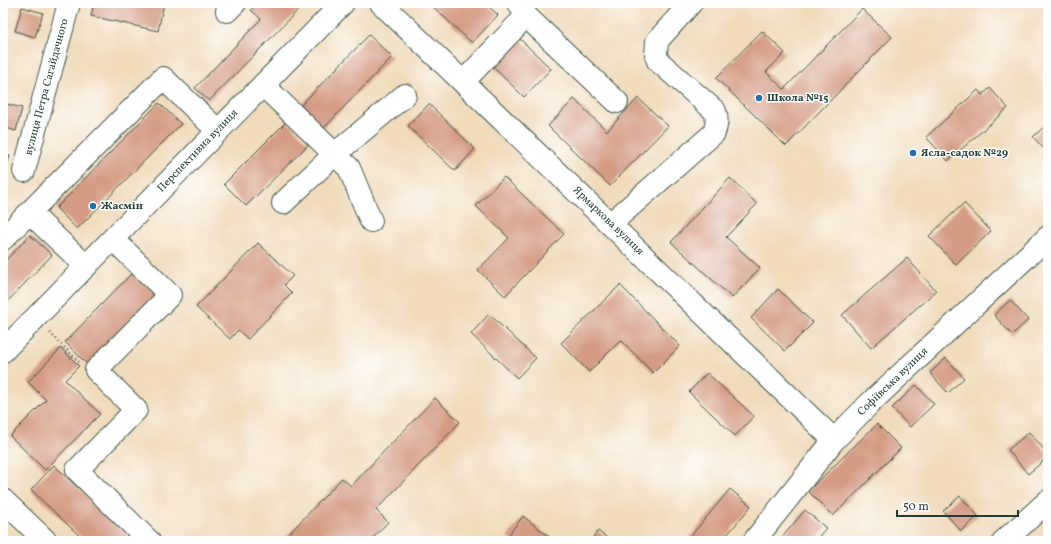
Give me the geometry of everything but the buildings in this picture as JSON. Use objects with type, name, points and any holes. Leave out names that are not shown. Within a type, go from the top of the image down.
[{"type":"street","name":"вулиця Петра Сагайдачного","points":[[24,172],[69,3]]},
{"type":"street","name":"Перспективна вулиця","points":[[3,351],[343,3]]},
{"type":"street","name":"Ярмаркова вулиця","points":[[381,3],[834,440]]},
{"type":"street","points":[[610,224],[714,133],[717,125],[717,118],[714,111],[658,61],[656,55],[657,41],[691,3]]},
{"type":"street","points":[[463,82],[522,10],[617,102]]},
{"type":"street","points":[[3,239],[163,78],[218,131]]},
{"type":"street","points":[[263,85],[349,168],[371,221]]},
{"type":"street","points":[[282,203],[335,154],[405,94]]},
{"type":"street","points":[[30,213],[86,266]]},
{"type":"street","name":"Софіївська вулиця","points":[[754,541],[834,440],[869,404],[1048,237]]},
{"type":"street","points":[[113,239],[170,295],[96,370],[136,410],[77,470],[149,541]]},
{"type":"street","points":[[3,500],[46,541]]},
{"type":"street","points":[[1004,541],[1048,501]]},
{"type":"path","points":[[50,333],[88,370],[96,370]]},
{"type":"place","name":"Школа №15","points":[[759,98]]},
{"type":"place","name":"Ясла-садок №29","points":[[913,153]]},
{"type":"place","name":"Жасмін","points":[[93,206]]}]
